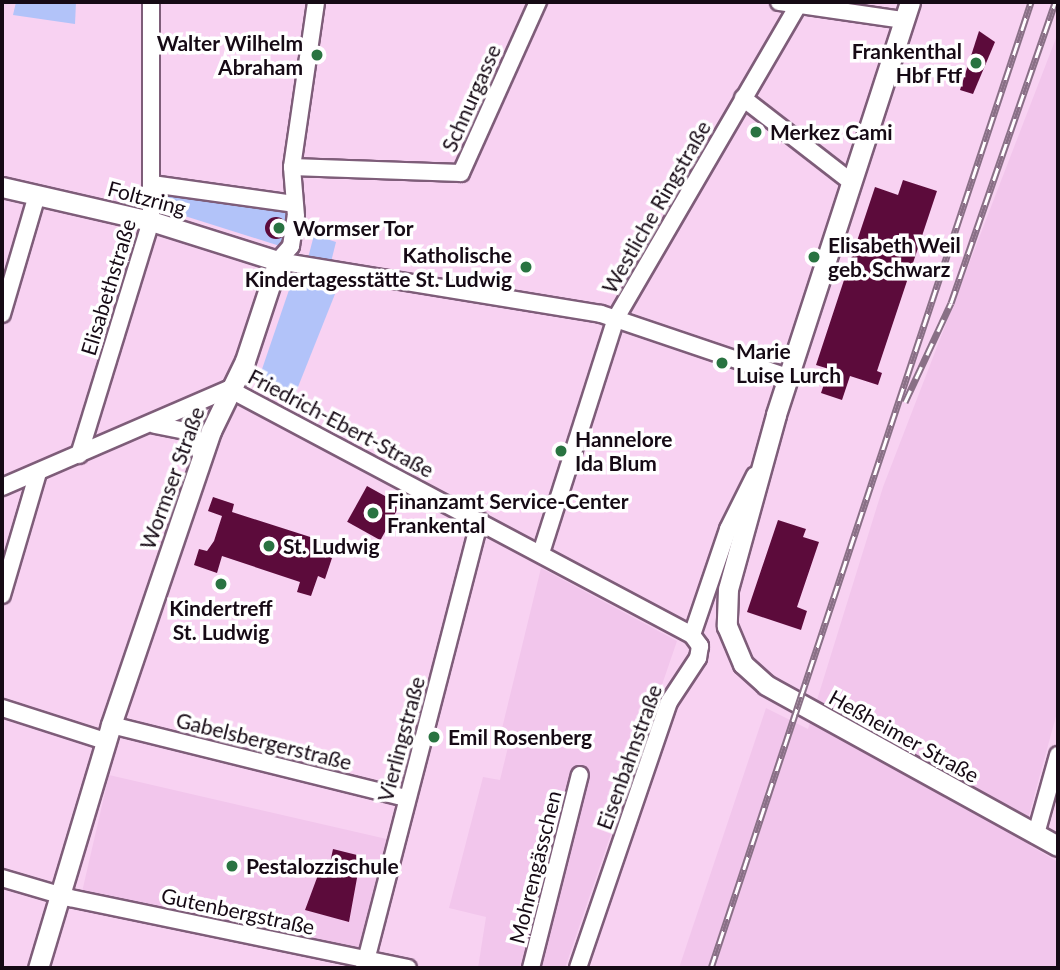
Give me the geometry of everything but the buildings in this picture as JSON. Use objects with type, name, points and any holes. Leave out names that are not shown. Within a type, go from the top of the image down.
[{"type":"street","name":"Elisabethstraße","points":[[79,455],[151,221],[151,2]]},
{"type":"street","name":"Wormser Straße","points":[[38,968],[108,733],[202,459],[229,388],[246,360],[278,261],[291,246],[295,204],[292,167],[316,2]]},
{"type":"street","name":"Schnurgasse","points":[[292,167],[461,173],[538,2]]},
{"type":"street","points":[[779,2],[906,11]]},
{"type":"street","name":"Westliche Ringstraße","points":[[278,261],[616,318],[799,3]]},
{"type":"street","name":"Eisenbahnstraße","points":[[736,654],[727,626],[728,589],[769,452],[787,377],[906,11]]},
{"type":"street","points":[[743,98],[849,181]]},
{"type":"street","name":"Foltzring","points":[[152,184],[295,204]]},
{"type":"street","name":"Foltzring","points":[[2,187],[151,221],[278,261]]},
{"type":"street","points":[[2,314],[37,195]]},
{"type":"street","points":[[541,553],[616,318],[787,377]]},
{"type":"street","points":[[2,487],[152,425],[229,388]]},
{"type":"street","name":"Friedrich-Ebert-Straße","points":[[229,388],[692,635]]},
{"type":"street","points":[[152,425],[186,432],[195,439],[202,459]]},
{"type":"street","name":"Eisenbahnstraße","points":[[578,968],[669,702],[698,658],[700,646],[692,635],[728,529],[769,452]]},
{"type":"street","points":[[2,595],[38,473]]},
{"type":"street","name":"Vierlingstraße","points":[[365,964],[480,521]]},
{"type":"street","name":"Heßheimer Straße","points":[[736,654],[773,689],[1058,846]]},
{"type":"street","name":"Gabelsbergerstraße","points":[[2,708],[407,798]]},
{"type":"street","points":[[1036,834],[1058,755]]},
{"type":"street","name":"Mohrengässchen","points":[[531,968],[580,775]]},
{"type":"street","name":"Gutenbergstraße","points":[[2,878],[59,895],[365,964],[408,968]]},
{"type":"shaded area","points":[[16,2],[76,2],[75,24],[13,15]]},
{"type":"shaded area","points":[[1058,33],[1058,709],[1029,815],[1029,845],[1058,862],[1058,968],[679,968],[766,708],[808,729],[883,487]]},
{"type":"shaded area","points":[[171,190],[286,210],[290,214],[283,247],[169,211],[162,199]]},
{"type":"shaded area","points":[[314,235],[336,242],[331,262],[308,258]]},
{"type":"shaded area","points":[[310,284],[337,289],[292,402],[260,375],[289,290]]},
{"type":"shaded area","points":[[541,568],[677,641],[565,968],[478,968],[486,917],[449,908],[483,777],[500,780],[508,747],[498,745]]},
{"type":"shaded area","name":"Pestalozzischule","points":[[109,775],[387,839],[359,957],[82,893]]},
{"type":"railway","points":[[711,968],[1031,2]]},
{"type":"railway","points":[[905,402],[951,303],[1055,2]]},
{"type":"place","name":"Walter Wilhelm Abraham","points":[[317,55]]},
{"type":"place","name":"Frankenthal Hbf Ftf","points":[[976,63]]},
{"type":"place","name":"Merkez Cami","points":[[756,132]]},
{"type":"place","name":"Wormser Tor","points":[[279,228]]},
{"type":"place","name":"Elisabeth Weil geb. Schwarz","points":[[814,257]]},
{"type":"place","name":"Katholische Kindertagesstätte St. Ludwig","points":[[526,267]]},
{"type":"place","name":"Marie Luise Lurch","points":[[722,363]]},
{"type":"place","name":"Hannelore Ida Blum","points":[[561,451]]},
{"type":"place","name":"Finanzamt Service-Center Frankental","points":[[373,513]]},
{"type":"place","name":"St. Ludwig","points":[[269,546]]},
{"type":"place","name":"Kindertreff St. Ludwig","points":[[221,584]]},
{"type":"place","name":"Emil Rosenberg","points":[[434,737]]},
{"type":"place","name":"Pestalozzischule","points":[[232,866]]}]
